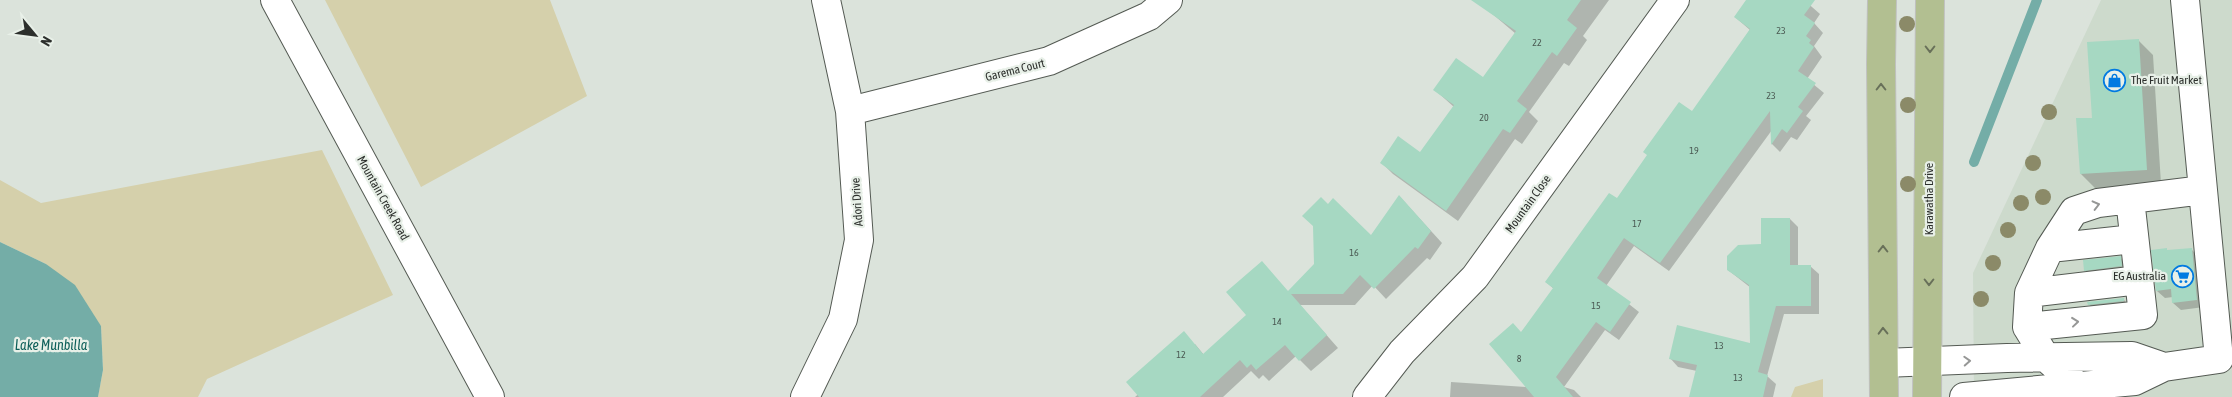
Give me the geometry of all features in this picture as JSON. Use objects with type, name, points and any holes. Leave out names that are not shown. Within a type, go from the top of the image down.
[{"type":"main road","points":[[1882,0],[1884,397]]},
{"type":"main road","name":"Karawatha Drive","points":[[1926,397],[1930,0]]},
{"type":"street","name":"Mountain Creek Road","points":[[275,0],[490,397]]},
{"type":"street","name":"Adori Drive","points":[[805,397],[843,320],[859,240],[850,111],[826,0]]},
{"type":"street","name":"Garema Court","points":[[850,111],[1049,61],[1149,16],[1168,0]]},
{"type":"street","name":"Mountain Close","points":[[1367,397],[1402,352],[1475,277],[1674,0]]},
{"type":"street","points":[[1964,397],[2077,386],[2135,378],[2164,367],[2219,359],[2185,0]]},
{"type":"street","points":[[2077,386],[2046,358],[2031,337],[2027,327],[2029,293],[2050,248],[2074,211],[2098,204],[2203,190]]},
{"type":"street","points":[[2027,327],[2143,315],[2130,199]]},
{"type":"street","points":[[2050,248],[2134,240]]},
{"type":"street","points":[[2029,293],[2138,280]]},
{"type":"street","points":[[2007,358],[2027,327]]},
{"type":"street","points":[[1884,363],[2046,358],[2135,378]]},
{"type":"shaded area","points":[[325,0],[550,0],[587,96],[421,187]]},
{"type":"shaded area","points":[[2101,0],[2232,0],[2232,397],[1974,397],[1973,273]]},
{"type":"shaded area","points":[[322,150],[393,295],[207,379],[198,397],[98,397],[103,370],[101,326],[46,264],[0,242],[0,180],[41,203]]},
{"type":"shaded area","points":[[1823,379],[1823,397],[1791,397],[1795,387]]},
{"type":"water","name":"Lake Munbilla","points":[[0,242],[46,264],[75,285],[101,326],[103,370],[98,397],[0,397]]},
{"type":"building","points":[[1471,0],[1581,0],[1567,20],[1577,28],[1557,56],[1552,52],[1517,101],[1527,109],[1510,133],[1503,129],[1446,211],[1380,163],[1398,136],[1420,152],[1454,105],[1433,90],[1456,58],[1483,77],[1516,31]]},
{"type":"building","points":[[1746,0],[1815,0],[1804,15],[1815,23],[1806,36],[1811,40],[1809,43],[1814,47],[1798,71],[1816,83],[1798,107],[1803,111],[1787,133],[1782,129],[1771,145],[1770,111],[1660,263],[1624,238],[1597,278],[1631,302],[1610,332],[1596,322],[1556,377],[1573,397],[1534,397],[1489,344],[1513,323],[1521,332],[1553,288],[1545,282],[1609,193],[1617,198],[1647,155],[1643,152],[1679,102],[1692,111],[1750,29],[1734,17]]},
{"type":"building","name":"The Fruit Market","points":[[2139,39],[2147,170],[2080,174],[2076,118],[2092,118],[2087,42]]},
{"type":"building","points":[[1399,195],[1431,231],[1418,249],[1415,247],[1374,289],[1360,275],[1343,294],[1291,294],[1327,335],[1299,361],[1285,345],[1256,370],[1251,364],[1247,368],[1240,360],[1200,397],[1139,397],[1126,382],[1184,331],[1203,354],[1246,315],[1226,292],[1262,261],[1288,291],[1314,264],[1313,226],[1302,216],[1321,197],[1328,204],[1333,198],[1371,235]]},
{"type":"building","points":[[1761,218],[1790,218],[1790,265],[1811,265],[1811,306],[1776,306],[1758,372],[1768,375],[1763,397],[1689,397],[1697,365],[1669,359],[1677,325],[1750,343],[1749,285],[1727,270],[1727,256],[1738,245],[1761,244]]},
{"type":"building","name":"EG Australia","points":[[2167,248],[2167,250],[2192,248],[2197,300],[2172,303],[2171,289],[2156,291],[2151,250]]},
{"type":"building","points":[[2121,256],[2122,266],[2084,271],[2083,260]]},
{"type":"building","points":[[2124,298],[2124,301],[2088,305],[2087,302]]},
{"type":"waterway","points":[[1974,162],[2037,0]]},
{"type":"place","name":"The Fruit Market","points":[[2115,80]]},
{"type":"place","name":"EG Australia","points":[[2182,276]]}]
